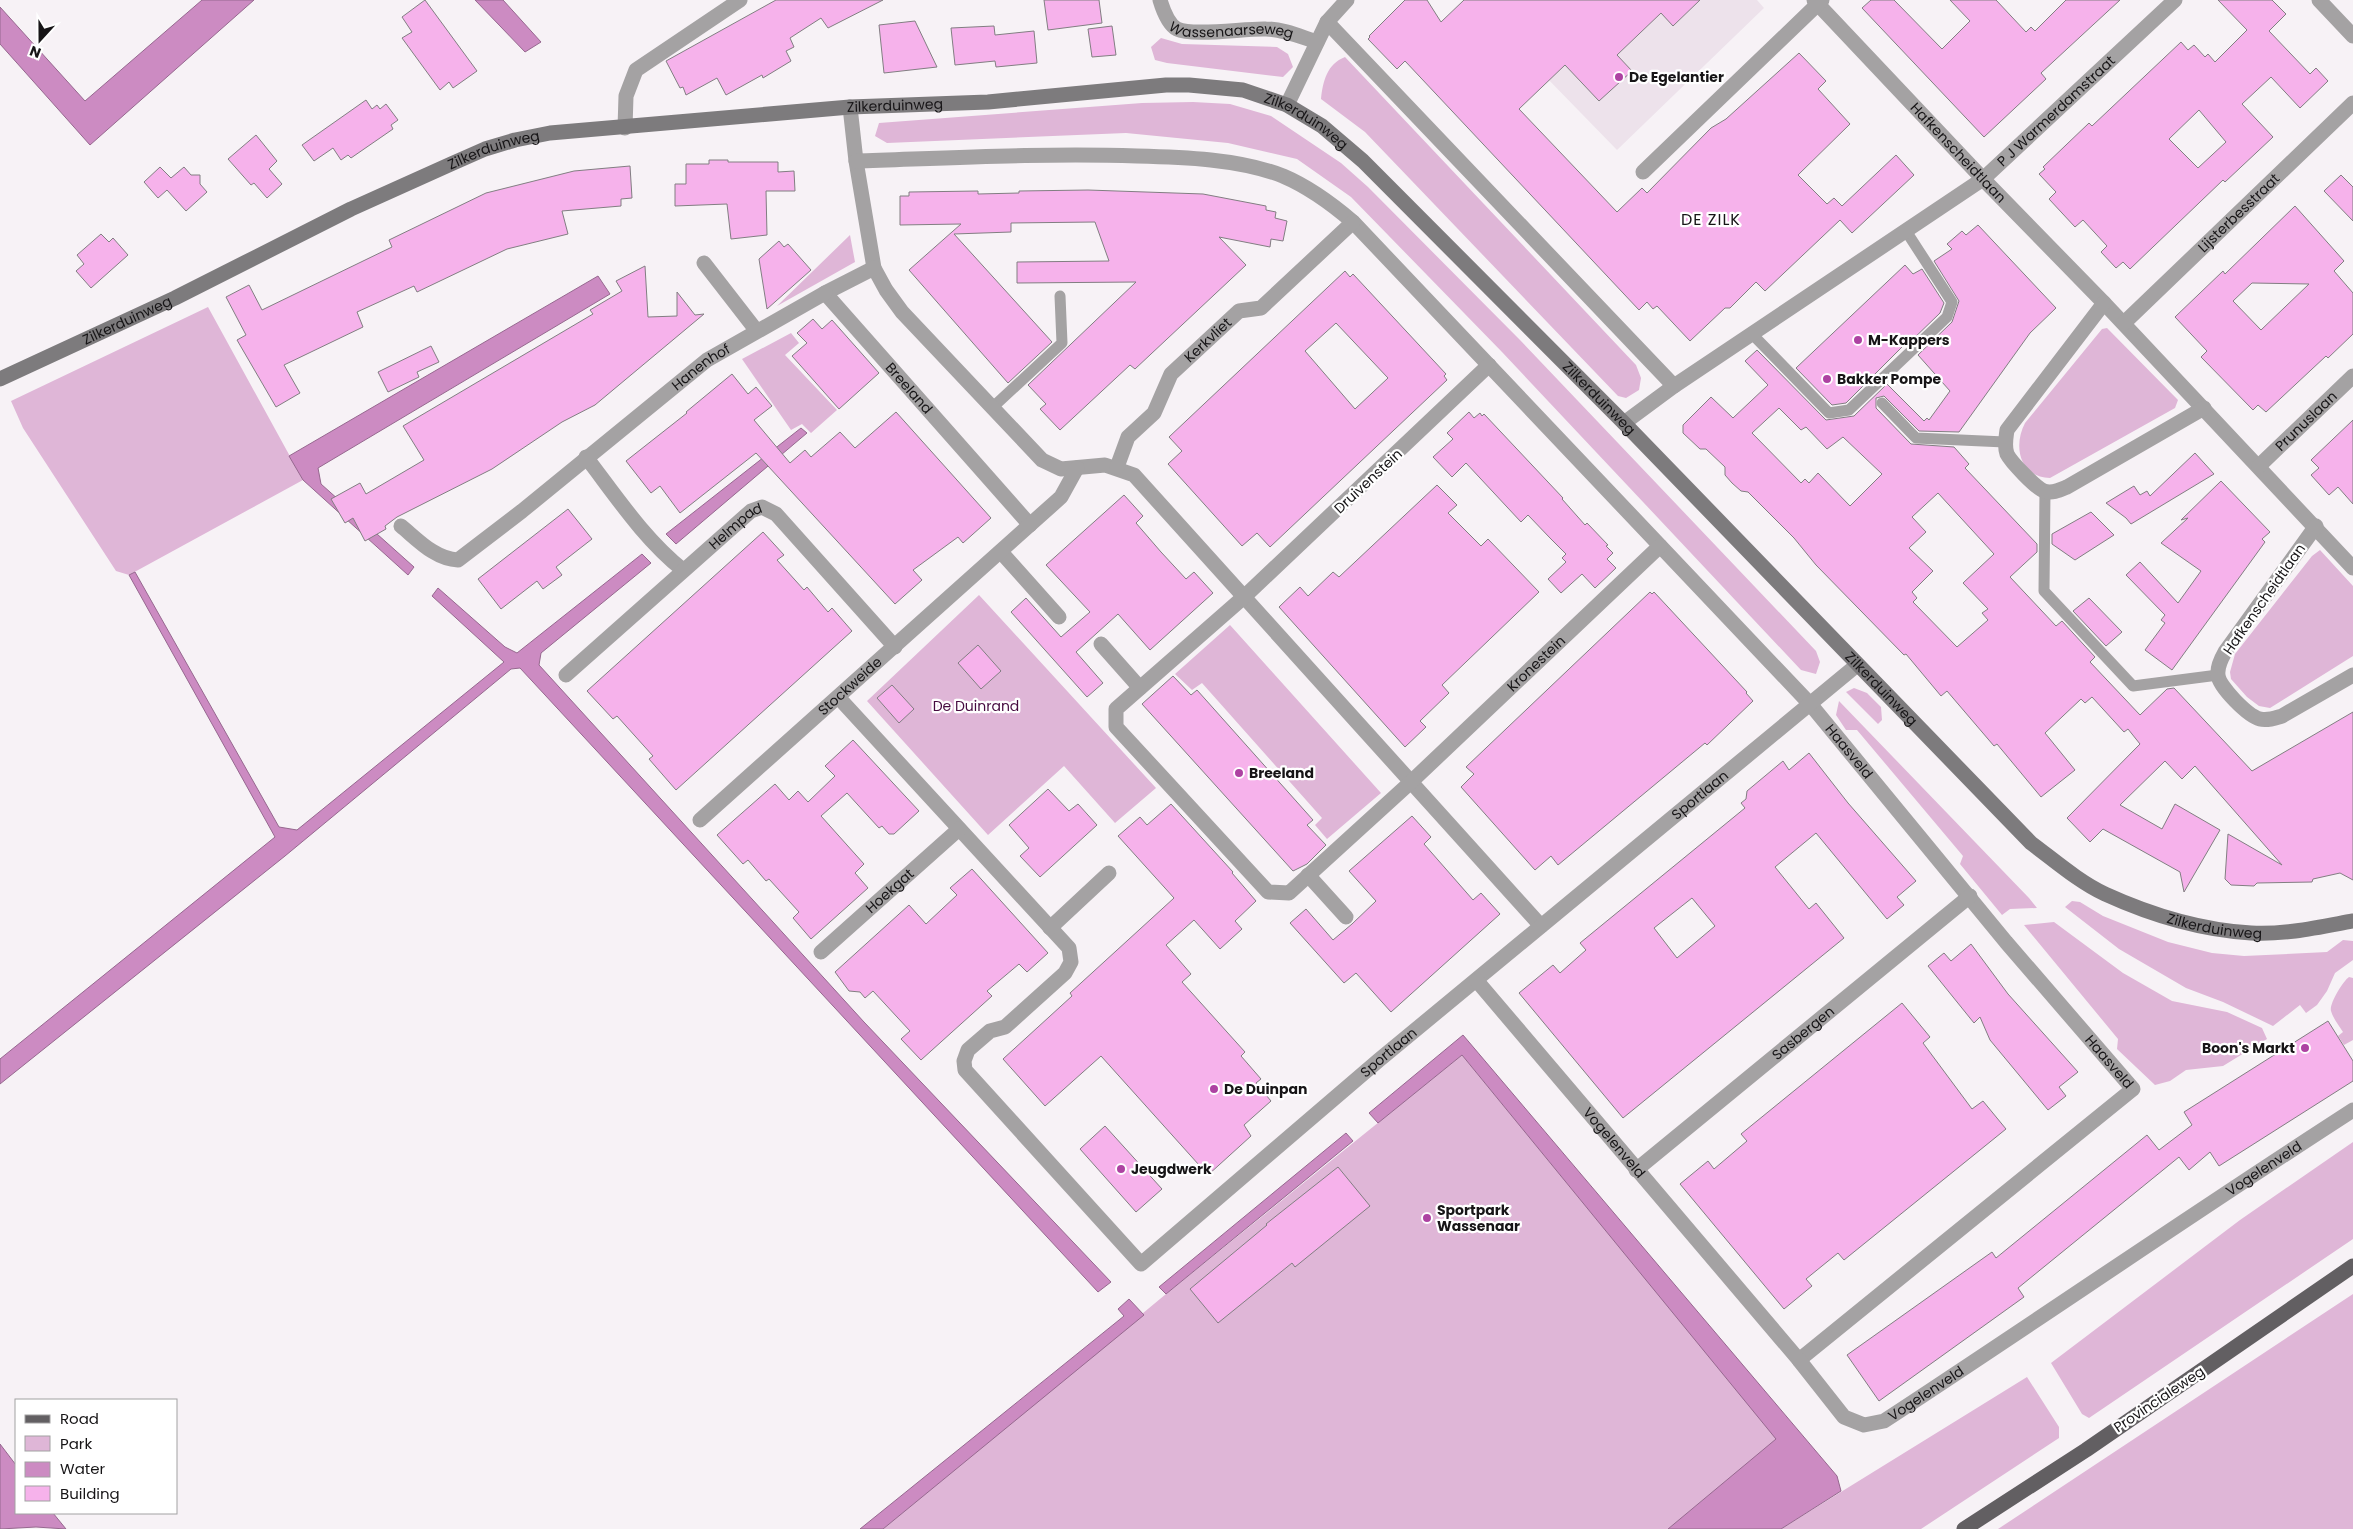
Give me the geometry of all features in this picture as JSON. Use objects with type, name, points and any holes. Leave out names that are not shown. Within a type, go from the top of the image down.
[{"type":"main road","name":"Provincialeweg","points":[[1964,1529],[2086,1450],[2353,1266]]},
{"type":"street","points":[[625,128],[626,96],[636,70],[740,0]]},
{"type":"street","name":"Wassenaarseweg","points":[[1160,0],[1166,18],[1177,29],[1193,32],[1267,29],[1287,32],[1318,42]]},
{"type":"street","points":[[1287,105],[1327,22],[1347,0]]},
{"type":"street","name":"P J Warmerdamstraat","points":[[1624,423],[1674,386],[1983,179],[2175,0]]},
{"type":"street","points":[[2318,0],[2353,36]]},
{"type":"street","points":[[1643,172],[1818,1]]},
{"type":"street","name":"Hafkenscheidtlaan","points":[[1818,1],[1983,179],[2124,323],[2316,526],[2353,568]]},
{"type":"street","points":[[1327,22],[1674,386]]},
{"type":"street","name":"Zilkerduinweg","points":[[0,379],[175,298],[351,209],[485,149],[516,140],[550,133],[850,107],[988,102],[1171,84],[1243,90],[1287,105],[1322,126],[1363,161],[1624,423],[2031,842],[2062,866],[2104,894],[2184,923],[2252,933],[2288,932],[2353,921]]},
{"type":"street","name":"Lijsterbesstraat","points":[[2124,323],[2353,104]]},
{"type":"street","points":[[850,107],[856,161],[874,268],[886,290],[902,312],[1042,460],[1061,469],[1106,465],[1117,467],[1134,475],[1541,926]]},
{"type":"street","points":[[856,161],[1067,153],[1196,160],[1240,166],[1282,176],[1332,203],[1353,222],[1811,705]]},
{"type":"street","name":"Kerkvliet","points":[[1117,467],[1128,438],[1154,413],[1171,374],[1239,312],[1261,308],[1353,222]]},
{"type":"street","points":[[704,263],[756,330]]},
{"type":"street","points":[[825,293],[874,268]]},
{"type":"street","name":"Hanenhof","points":[[401,526],[437,555],[446,560],[458,560],[522,511],[707,360],[756,330],[825,293]]},
{"type":"street","name":"Breeland","points":[[825,293],[1030,525]]},
{"type":"street","points":[[2104,303],[2007,430],[2005,442],[2008,455],[2036,486],[2044,492],[2056,492],[2067,487],[2204,408]]},
{"type":"street","name":"Druivenstein","points":[[1245,596],[1489,365]]},
{"type":"street","name":"Prunuslaan","points":[[2258,466],[2353,376]]},
{"type":"street","points":[[586,457],[651,540],[665,556],[683,570]]},
{"type":"street","points":[[1059,618],[1001,552],[1061,498],[1077,468]]},
{"type":"street","name":"Helmpad","points":[[566,675],[751,511],[762,507],[776,514],[895,647]]},
{"type":"street","name":"Hafkenscheidtlaan","points":[[2218,675],[2224,652],[2316,526]]},
{"type":"street","name":"Kronestein","points":[[1412,781],[1660,546]]},
{"type":"street","name":"Stockweide","points":[[700,820],[1001,552]]},
{"type":"street","points":[[1245,596],[1116,709],[1116,728],[1268,892],[1289,893],[1412,781]]},
{"type":"street","points":[[1100,644],[1140,688]]},
{"type":"street","name":"Sportlaan","points":[[1050,928],[1068,948],[1070,962],[1065,973],[1005,1027],[990,1031],[968,1050],[964,1061],[965,1070],[1141,1264],[1379,1060],[1811,705],[1857,665]]},
{"type":"street","points":[[2218,675],[2223,687],[2249,714],[2259,719],[2270,720],[2282,716],[2353,675]]},
{"type":"street","points":[[839,698],[1050,928],[1108,873]]},
{"type":"street","name":"Haasveld","points":[[1799,1360],[2133,1089],[1811,705]]},
{"type":"street","name":"Hoekgat","points":[[821,952],[959,829]]},
{"type":"street","points":[[1308,875],[1346,917]]},
{"type":"street","name":"Sasbergen","points":[[1636,1170],[1970,896]]},
{"type":"street","name":"Vogelenveld","points":[[1477,981],[1799,1360],[1844,1417],[1864,1425],[1884,1421],[2051,1312],[2210,1202],[2353,1110]]},
{"type":"lane","points":[[1752,334],[1829,413],[1849,410],[1947,317],[1952,302],[1906,231]]},
{"type":"lane","points":[[993,407],[1062,343],[1060,296]]},
{"type":"lane","points":[[1882,403],[1916,438],[2005,442]]},
{"type":"lane","points":[[2044,492],[2044,591],[2133,686],[2218,675]]},
{"type":"shaded area","name":"De Egelantier","points":[[1471,0],[1757,0],[1764,8],[1617,150]]},
{"type":"green space","points":[[1161,38],[1182,44],[1277,47],[1288,54],[1293,67],[1283,77],[1167,63],[1155,60],[1151,47]]},
{"type":"green space","points":[[1345,57],[1636,365],[1641,378],[1639,390],[1626,398],[1618,396],[1365,132],[1321,99],[1327,74],[1334,64]]},
{"type":"green space","points":[[1193,102],[1230,104],[1271,116],[1341,163],[1368,187],[1520,340],[1816,651],[1820,662],[1816,674],[1801,670],[1502,352],[1351,197],[1297,159],[1228,143],[1126,133],[887,143],[875,136],[879,123],[1142,103]]},
{"type":"green space","points":[[850,235],[855,262],[777,306]]},
{"type":"green space","points":[[208,307],[303,480],[129,575],[116,571],[23,428],[11,401]]},
{"type":"green space","points":[[2107,328],[2178,400],[2175,408],[2050,478],[2031,472],[2021,459],[2019,450],[2021,432],[2025,423],[2102,329]]},
{"type":"green space","points":[[791,333],[799,343],[785,355],[837,410],[811,433],[802,424],[791,430],[742,359]]},
{"type":"green space","points":[[2320,550],[2353,586],[2353,656],[2270,708],[2259,706],[2247,697],[2231,679],[2230,672],[2235,654],[2312,556]]},
{"type":"green space","name":"De Duinrand","points":[[979,595],[1156,788],[1115,823],[1064,766],[988,835],[867,701]]},
{"type":"green space","points":[[1230,625],[1381,793],[1327,839],[1315,825],[1322,818],[1202,683],[1192,690],[1175,674]]},
{"type":"green space","points":[[1854,688],[1867,693],[1881,707],[1882,720],[1878,724],[1846,692]]},
{"type":"green space","points":[[1839,701],[2037,908],[2010,909],[2002,915],[1960,864],[1963,856],[1857,730],[1846,730],[1836,715]]},
{"type":"green space","points":[[2072,901],[2080,902],[2103,916],[2168,942],[2212,953],[2244,956],[2327,952],[2343,940],[2353,941],[2353,960],[2335,973],[2327,991],[2317,1005],[2306,1013],[2300,1005],[2273,1026],[2223,1002],[2186,988],[2119,949],[2065,907]]},
{"type":"green space","points":[[2054,922],[2123,973],[2172,1001],[2227,1012],[2262,1028],[2267,1039],[2223,1066],[2186,1070],[2170,1081],[2155,1085],[2117,1049],[2118,1039],[2024,925]]},
{"type":"green space","points":[[2349,977],[2353,978],[2353,1040],[2344,1045],[2338,1036],[2343,1032],[2333,1016],[2331,1008],[2337,993]]},
{"type":"green space","name":"Sportpark Wassenaar","points":[[1462,1055],[1777,1439],[1668,1529],[883,1529],[1166,1294]]},
{"type":"green space","points":[[2353,1142],[2353,1239],[2089,1418],[2082,1414],[2051,1363],[2240,1220]]},
{"type":"green space","points":[[2353,1294],[2353,1529],[1998,1529]]},
{"type":"green space","points":[[2027,1377],[2059,1427],[2059,1438],[1921,1529],[1781,1529]]},
{"type":"water","points":[[202,0],[254,0],[90,145],[0,44],[0,7],[85,101]]},
{"type":"water","points":[[475,0],[503,0],[541,42],[525,52]]},
{"type":"water","points":[[598,276],[610,294],[318,468],[321,484],[414,567],[408,575],[303,480],[289,456]]},
{"type":"water","points":[[801,428],[807,433],[676,544],[666,534]]},
{"type":"water","points":[[642,554],[651,563],[541,653],[539,665],[864,1022],[1111,1282],[1098,1292],[520,668],[511,669],[285,856],[0,1084],[0,1059],[275,837],[129,575],[135,572],[279,827],[297,830],[504,662],[432,596],[438,588],[505,647],[517,653]]},
{"type":"water","points":[[1463,1035],[1837,1476],[1841,1491],[1781,1529],[1668,1529],[1776,1439],[1462,1055],[1378,1123],[1369,1113]]},
{"type":"water","points":[[1346,1133],[1353,1141],[1166,1294],[1159,1287]]},
{"type":"water","points":[[1129,1299],[1144,1315],[883,1529],[860,1529],[1124,1316],[1118,1309]]},
{"type":"water","points":[[0,1444],[15,1464],[15,1514],[54,1514],[66,1529],[36,1527],[0,1529]]},
{"type":"building","points":[[425,0],[477,71],[453,88],[449,82],[440,90],[402,38],[412,32],[402,17]]},
{"type":"building","points":[[776,0],[883,0],[828,28],[821,18],[790,38],[794,47],[786,51],[791,61],[763,78],[762,75],[726,95],[717,78],[686,95],[683,87],[680,88],[666,61]]},
{"type":"building","points":[[1044,0],[1099,0],[1102,23],[1048,30]]},
{"type":"building","points":[[1405,0],[1427,0],[1441,22],[1464,0],[1700,0],[1673,26],[1661,13],[1617,55],[1632,71],[1599,101],[1565,65],[1519,109],[1617,212],[1642,188],[1647,193],[1711,128],[1726,119],[1799,53],[1826,81],[1818,89],[1850,124],[1798,175],[1827,204],[1834,198],[1842,206],[1896,155],[1914,175],[1852,233],[1840,220],[1765,291],[1756,282],[1730,308],[1725,308],[1690,341],[1657,306],[1653,309],[1647,302],[1639,310],[1405,61],[1397,69],[1368,39]]},
{"type":"building","points":[[1871,0],[1894,0],[1942,49],[1970,21],[1950,0],[1996,0],[2026,32],[2031,27],[2035,31],[2066,0],[2120,0],[2041,73],[2046,79],[1984,137],[1862,8]]},
{"type":"building","points":[[2218,0],[2272,0],[2286,14],[2269,31],[2310,74],[2316,68],[2328,81],[2300,108],[2271,77],[2242,104],[2273,137],[2225,182],[2223,180],[2130,269],[2123,262],[2116,268],[2101,252],[2107,246],[2083,220],[2075,227],[2049,199],[2056,192],[2039,174],[2045,169],[2043,167],[2089,123],[2092,126],[2181,42],[2188,50],[2194,45],[2205,57],[2208,54],[2215,62],[2247,30]],"holes":[[[2199,110],[2226,142],[2198,168],[2169,139]]]},
{"type":"building","points":[[915,21],[937,67],[884,73],[879,25]]},
{"type":"building","points":[[994,26],[995,35],[1034,31],[1037,63],[996,67],[995,61],[955,65],[951,28]]},
{"type":"building","points":[[1112,26],[1116,55],[1092,57],[1088,29]]},
{"type":"building","points":[[366,100],[372,109],[377,105],[380,109],[386,104],[398,120],[391,125],[393,129],[351,158],[348,155],[341,160],[333,148],[314,161],[302,145]]},
{"type":"building","points":[[256,135],[277,161],[269,169],[282,184],[267,198],[254,183],[251,185],[228,159]]},
{"type":"building","points":[[709,160],[778,162],[778,172],[794,171],[795,191],[766,191],[767,235],[731,239],[727,204],[675,206],[675,184],[686,184],[686,164],[709,164]]},
{"type":"building","points":[[630,166],[632,198],[621,199],[621,206],[562,211],[568,234],[507,249],[417,292],[414,286],[357,312],[363,327],[284,365],[300,393],[276,407],[237,340],[246,335],[226,297],[249,285],[262,310],[392,247],[389,240],[486,193],[574,171]]},
{"type":"building","points":[[160,167],[171,178],[184,167],[191,175],[200,175],[200,184],[207,192],[186,211],[167,190],[158,198],[144,182]]},
{"type":"building","points":[[2341,175],[2353,187],[2353,221],[2324,191]]},
{"type":"building","points":[[1088,190],[1203,194],[1266,206],[1266,210],[1276,212],[1275,218],[1287,221],[1283,241],[1271,239],[1270,247],[1219,237],[1246,265],[1135,369],[1130,365],[1060,430],[1040,409],[1046,404],[1028,385],[1136,282],[1017,283],[1017,262],[1109,261],[1095,222],[1011,223],[1011,232],[954,234],[1052,342],[1008,383],[909,270],[961,224],[900,225],[900,196],[909,196],[909,192],[978,191],[978,194],[1019,193],[1019,191]]},
{"type":"building","points":[[2295,206],[2344,261],[2334,271],[2353,293],[2353,334],[2328,358],[2326,356],[2266,412],[2258,405],[2253,410],[2201,357],[2207,351],[2175,317],[2223,271],[2225,274]],"holes":[[[2252,283],[2309,284],[2261,330],[2233,301]]]},
{"type":"building","points":[[1978,225],[2056,308],[2030,333],[1959,432],[1919,431],[1884,396],[1876,398],[1876,408],[1911,444],[1954,447],[1969,464],[1965,468],[2037,544],[2037,552],[2010,577],[2056,626],[2062,621],[2095,657],[2090,662],[2140,715],[2167,689],[2174,688],[2252,771],[2353,712],[2353,880],[2340,873],[2313,879],[2312,882],[2257,883],[2254,886],[2231,885],[2225,879],[2228,834],[2282,865],[2195,766],[2182,779],[2165,761],[2120,805],[2162,829],[2175,804],[2220,830],[2184,892],[2180,872],[2103,829],[2090,842],[2067,818],[2140,744],[2128,729],[2124,732],[2092,697],[2085,703],[2081,699],[2045,733],[2075,770],[2041,797],[1997,744],[1994,746],[1947,691],[1941,696],[1906,654],[1904,655],[1816,565],[1794,538],[1748,492],[1741,491],[1732,483],[1725,475],[1725,467],[1706,449],[1700,449],[1683,433],[1683,425],[1711,397],[1733,418],[1768,385],[1745,361],[1757,350],[1826,420],[1854,416],[1887,384],[1924,421],[1927,418],[1929,420],[1950,391],[1918,355],[1952,322],[1959,301],[1934,261],[1952,249],[1947,244],[1962,231],[1966,235]],"holes":[[[1779,408],[1801,430],[1806,427],[1827,449],[1843,437],[1882,474],[1850,506],[1818,473],[1809,483],[1805,479],[1801,483],[1752,433]],[[1938,493],[1994,554],[1963,583],[1988,609],[1982,613],[1988,620],[1957,647],[1913,602],[1917,598],[1912,592],[1933,571],[1909,548],[1926,532],[1912,517]]]},
{"type":"building","points":[[101,234],[109,242],[113,238],[128,255],[91,288],[76,271],[84,264],[77,255]]},
{"type":"building","points":[[779,241],[784,247],[788,244],[811,270],[767,309],[759,259]]},
{"type":"building","points":[[1905,265],[1913,274],[1922,269],[1944,303],[1940,313],[1908,344],[1906,343],[1846,403],[1832,405],[1796,368]]},
{"type":"building","points":[[645,266],[648,317],[677,316],[677,292],[695,315],[704,314],[595,405],[562,422],[492,469],[397,517],[385,526],[386,529],[365,541],[353,518],[345,523],[331,499],[360,483],[366,494],[424,460],[403,426],[593,314],[590,310],[622,291],[616,281]]},
{"type":"building","points":[[1345,271],[1350,277],[1353,274],[1446,374],[1444,376],[1447,380],[1270,547],[1257,533],[1242,546],[1168,464],[1182,451],[1169,437]],"holes":[[[1336,323],[1388,378],[1355,409],[1305,351]]]},
{"type":"building","points":[[813,319],[822,329],[832,320],[879,373],[839,409],[792,356],[807,343],[797,333]]},
{"type":"building","points":[[431,346],[439,362],[417,372],[419,377],[388,392],[378,372]]},
{"type":"building","points":[[732,374],[748,394],[756,387],[772,406],[754,420],[790,463],[805,450],[811,457],[840,432],[855,448],[896,412],[991,518],[963,543],[958,537],[913,570],[922,580],[895,604],[756,453],[680,513],[660,486],[651,493],[626,461],[687,413]]},
{"type":"building","points":[[1469,412],[1474,418],[1480,413],[1482,416],[1484,414],[1563,498],[1585,525],[1587,523],[1608,545],[1606,546],[1613,553],[1607,559],[1616,568],[1595,588],[1582,574],[1561,593],[1548,579],[1566,562],[1562,558],[1566,554],[1528,515],[1521,522],[1466,463],[1452,477],[1433,457],[1453,439],[1447,433]]},
{"type":"building","points":[[2353,420],[2353,504],[2338,487],[2329,495],[2311,475],[2319,468],[2311,460]]},
{"type":"building","points":[[2195,453],[2214,474],[2131,524],[2106,503],[2134,486],[2140,495],[2147,491],[2150,496]]},
{"type":"building","points":[[2221,481],[2270,532],[2262,539],[2265,542],[2172,670],[2145,650],[2165,623],[2161,620],[2165,615],[2126,575],[2140,562],[2178,603],[2201,571],[2161,543],[2188,518],[2181,520]]},
{"type":"building","points":[[1437,485],[1457,505],[1448,513],[1481,546],[1488,539],[1539,592],[1442,685],[1449,693],[1420,721],[1426,727],[1405,747],[1279,607],[1300,587],[1308,596],[1333,572],[1339,577]]},
{"type":"building","points":[[1124,495],[1143,516],[1136,523],[1161,552],[1186,579],[1194,572],[1213,593],[1150,650],[1118,614],[1076,652],[1103,683],[1087,697],[1011,612],[1026,598],[1061,637],[1090,612],[1046,565]]},
{"type":"building","points":[[568,509],[592,539],[556,567],[562,575],[543,589],[537,581],[501,609],[478,579]]},
{"type":"building","points":[[2091,512],[2114,535],[2075,560],[2052,544],[2052,534]]},
{"type":"building","points":[[763,532],[784,555],[777,560],[804,590],[807,587],[828,612],[832,608],[852,631],[676,790],[649,759],[653,756],[617,716],[613,719],[587,691]]},
{"type":"building","points":[[1650,592],[1652,594],[1654,592],[1747,692],[1753,701],[1707,745],[1705,743],[1558,865],[1551,856],[1535,870],[1461,787],[1474,774],[1466,767]]},
{"type":"building","points":[[2089,598],[2122,632],[2106,646],[2073,611]]},
{"type":"building","points":[[978,645],[1001,671],[981,689],[958,663]]},
{"type":"building","name":"Breeland","points":[[1173,676],[1191,695],[1197,690],[1313,820],[1307,825],[1326,845],[1307,864],[1293,871],[1142,704]]},
{"type":"building","points":[[892,685],[914,709],[899,723],[877,698]]},
{"type":"building","points":[[853,740],[919,811],[894,834],[889,834],[882,826],[879,828],[847,793],[821,816],[864,864],[855,873],[868,888],[811,939],[793,918],[799,912],[769,879],[766,881],[748,860],[743,864],[717,835],[775,784],[789,800],[798,791],[808,802],[835,776],[825,766]]},
{"type":"building","points":[[1809,753],[1848,803],[1916,881],[1897,897],[1904,905],[1887,919],[1816,833],[1775,867],[1809,909],[1816,903],[1844,938],[1623,1118],[1519,993],[1553,965],[1560,973],[1586,950],[1580,943],[1745,808],[1741,803],[1746,799],[1747,791],[1783,761],[1789,770]],"holes":[[[1692,898],[1715,926],[1677,958],[1654,928]]]},
{"type":"building","points":[[1048,789],[1069,811],[1078,804],[1097,825],[1040,877],[1020,856],[1029,848],[1009,825]]},
{"type":"building","points":[[1171,804],[1233,872],[1256,901],[1235,921],[1242,929],[1220,949],[1194,920],[1166,945],[1191,974],[1182,982],[1245,1052],[1241,1056],[1261,1079],[1256,1083],[1271,1101],[1244,1125],[1251,1136],[1208,1175],[1101,1056],[1045,1106],[1003,1059],[1072,996],[1070,993],[1174,898],[1118,836],[1140,817],[1147,825]]},
{"type":"building","points":[[1412,816],[1431,837],[1424,844],[1473,900],[1481,893],[1500,914],[1391,1012],[1356,973],[1344,983],[1290,923],[1306,909],[1333,940],[1352,924],[1376,901],[1349,871]]},
{"type":"building","points":[[972,869],[1048,953],[1027,972],[1019,964],[987,991],[992,996],[921,1060],[901,1039],[910,1031],[873,991],[865,998],[860,992],[849,991],[835,972],[909,905],[926,924],[957,895],[950,888]]},
{"type":"building","points":[[1971,944],[2008,994],[2078,1072],[2059,1087],[2066,1096],[2048,1110],[1990,1040],[1980,1017],[1974,1023],[1928,966],[1944,953],[1951,961]]},
{"type":"building","points":[[1902,1003],[1930,1037],[1923,1043],[1972,1109],[1983,1101],[2006,1129],[1844,1260],[1838,1253],[1806,1279],[1812,1286],[1784,1309],[1680,1184],[1708,1161],[1714,1169],[1747,1141],[1741,1134]]},
{"type":"building","points":[[2328,1021],[2353,1061],[2353,1081],[2219,1166],[2210,1152],[2189,1170],[2179,1157],[2018,1288],[2024,1297],[1879,1401],[1847,1355],[1992,1252],[1996,1258],[2147,1135],[2159,1150],[2192,1125],[2184,1112]]},
{"type":"building","name":"Jeugdwerk","points":[[1105,1126],[1162,1189],[1136,1212],[1080,1149]]},
{"type":"building","points":[[1338,1167],[1370,1206],[1295,1267],[1292,1263],[1218,1323],[1190,1289],[1266,1224]]},
{"type":"place","name":"De Egelantier","points":[[1619,77]]},
{"type":"place","name":"M-Kappers","points":[[1858,340]]},
{"type":"place","name":"Bakker Pompe","points":[[1827,379]]},
{"type":"place","name":"Breeland","points":[[1239,773]]},
{"type":"place","name":"Boon's Markt","points":[[2305,1048]]},
{"type":"place","name":"De Duinpan","points":[[1214,1089]]},
{"type":"place","name":"Jeugdwerk","points":[[1121,1169]]},
{"type":"place","name":"Sportpark Wassenaar","points":[[1427,1218]]},
{"type":"district","name":"DE ZILK","points":[[1711,219]]}]
